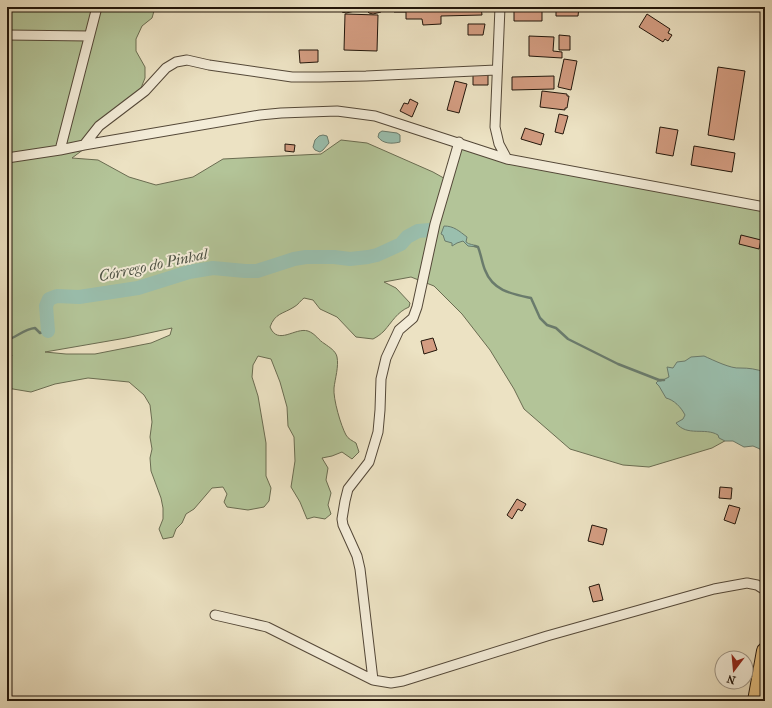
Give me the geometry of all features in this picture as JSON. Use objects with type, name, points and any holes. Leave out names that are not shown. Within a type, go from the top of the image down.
[{"type":"highway","points":[[756,701],[765,651]]},
{"type":"street","points":[[60,150],[97,7]]},
{"type":"street","points":[[500,7],[496,70],[496,135],[498,144],[507,159]]},
{"type":"street","points":[[7,35],[89,36]]},
{"type":"street","points":[[84,145],[99,126],[145,91],[166,68],[176,62],[187,60],[209,65],[292,77],[320,78],[496,70]]},
{"type":"street","points":[[7,158],[252,116],[281,113],[337,111],[376,116],[507,159],[765,207]]},
{"type":"street","points":[[373,680],[359,563],[343,524],[344,508],[348,489],[367,465],[378,432],[381,379],[386,358],[399,330],[414,318],[435,224],[459,142]]},
{"type":"street","points":[[215,615],[267,627],[373,680],[391,683],[403,681],[547,636],[714,589],[746,583],[757,585],[765,590]]},
{"type":"shaded area","points":[[7,7],[153,7],[154,11],[152,18],[142,26],[136,39],[136,51],[145,67],[145,78],[141,88],[104,125],[84,149],[72,158],[98,160],[129,177],[156,185],[193,177],[223,159],[321,154],[341,140],[367,143],[433,172],[449,181],[460,141],[503,156],[765,205],[765,402],[741,432],[712,448],[649,467],[623,465],[570,449],[524,409],[514,389],[490,350],[462,314],[434,286],[411,277],[384,282],[396,288],[410,303],[409,307],[398,314],[384,331],[373,339],[356,337],[337,317],[320,309],[313,300],[304,298],[295,306],[277,316],[270,327],[277,335],[282,336],[303,330],[308,331],[332,349],[336,355],[338,364],[334,393],[336,405],[344,431],[349,439],[356,443],[359,452],[352,459],[342,452],[322,458],[328,468],[326,480],[331,493],[328,505],[331,514],[325,519],[314,517],[307,519],[300,502],[291,487],[295,461],[294,437],[288,426],[287,407],[280,382],[271,359],[258,356],[253,365],[252,377],[258,396],[266,443],[266,476],[271,488],[269,501],[264,507],[248,510],[227,507],[224,502],[227,494],[223,487],[212,488],[194,509],[186,514],[182,523],[176,529],[173,537],[163,539],[159,529],[163,519],[163,508],[151,471],[150,458],[152,449],[150,437],[152,422],[150,405],[144,395],[129,382],[88,378],[55,384],[31,392],[7,388],[7,367],[12,355],[7,356]],"holes":[[[172,328],[170,335],[151,343],[95,354],[45,352],[126,338]]]},
{"type":"shaded area","points":[[382,131],[397,133],[400,135],[400,142],[391,143],[382,141],[378,137],[379,133]]},
{"type":"shaded area","points":[[319,136],[327,136],[329,143],[320,152],[315,150],[313,147],[315,140]]},
{"type":"shaded area","points":[[444,226],[456,229],[467,237],[466,242],[478,247],[468,246],[463,241],[452,246],[452,243],[445,241],[443,235],[441,234]]},
{"type":"shaded area","points":[[704,356],[732,367],[747,368],[765,372],[765,449],[762,456],[760,449],[753,446],[744,447],[733,441],[725,441],[713,433],[685,430],[676,423],[683,419],[685,415],[677,404],[666,398],[656,383],[669,377],[667,367],[673,368],[677,362],[685,361],[691,357]]},
{"type":"building","points":[[337,7],[358,7],[355,11],[346,13],[342,12]]},
{"type":"building","points":[[363,7],[385,7],[381,12],[373,14],[369,13]]},
{"type":"building","points":[[394,7],[481,7],[482,15],[441,16],[441,24],[423,25],[422,19],[406,19],[406,12],[394,12]]},
{"type":"building","points":[[514,7],[523,7],[523,9],[542,9],[542,21],[514,21]]},
{"type":"building","points":[[556,7],[579,7],[578,16],[556,16]]},
{"type":"building","points":[[345,14],[378,15],[377,51],[344,50]]},
{"type":"building","points":[[647,14],[670,29],[668,33],[672,35],[668,41],[665,39],[663,42],[639,27]]},
{"type":"building","points":[[468,24],[485,24],[483,35],[468,35]]},
{"type":"building","points":[[559,35],[570,36],[570,50],[559,50]]},
{"type":"building","points":[[529,36],[554,37],[553,51],[562,52],[562,58],[529,56]]},
{"type":"building","points":[[299,50],[318,50],[318,62],[300,63]]},
{"type":"building","points":[[564,59],[577,61],[571,90],[558,87]]},
{"type":"building","points":[[718,67],[745,71],[734,140],[708,135]]},
{"type":"building","points":[[473,74],[488,74],[488,85],[473,85]]},
{"type":"building","points":[[554,76],[554,89],[512,90],[512,77]]},
{"type":"building","points":[[455,81],[467,84],[459,113],[447,110]]},
{"type":"building","points":[[542,91],[567,94],[567,96],[569,96],[567,108],[565,108],[565,110],[540,107]]},
{"type":"building","points":[[410,99],[418,103],[412,117],[400,111],[404,103],[408,104]]},
{"type":"building","points":[[559,114],[568,116],[563,134],[555,132]]},
{"type":"building","points":[[660,127],[678,130],[673,156],[656,153]]},
{"type":"building","points":[[525,128],[544,134],[541,145],[521,139]]},
{"type":"building","points":[[285,144],[295,145],[294,152],[285,151]]},
{"type":"building","points":[[694,146],[735,153],[732,172],[691,165]]},
{"type":"building","points":[[741,235],[761,240],[759,249],[739,244]]},
{"type":"building","points":[[433,338],[437,350],[424,354],[421,341]]},
{"type":"building","points":[[720,487],[732,488],[731,499],[719,498]]},
{"type":"building","points":[[517,499],[526,504],[522,511],[518,509],[512,519],[507,515]]},
{"type":"building","points":[[729,505],[740,508],[735,524],[724,520]]},
{"type":"building","points":[[592,525],[607,529],[603,545],[588,541]]},
{"type":"building","points":[[599,584],[603,600],[593,602],[589,587]]},
{"type":"waterway","name":"Córrego do Pinhal","points":[[48,331],[46,306],[49,299],[57,296],[79,297],[138,288],[189,272],[213,268],[257,271],[294,259],[306,257],[334,257],[350,259],[368,257],[377,255],[401,244],[407,237],[418,231],[430,230]]},
{"type":"waterway","name":"Córrego do Pinhal","points":[[475,246],[478,247],[485,270],[493,283],[510,293],[531,298],[540,318],[547,325],[556,328],[568,339],[618,364],[659,380],[664,380]]},
{"type":"waterway","name":"Córrego do Pinhal","points":[[7,340],[24,331],[35,328],[40,333],[48,331]]}]
